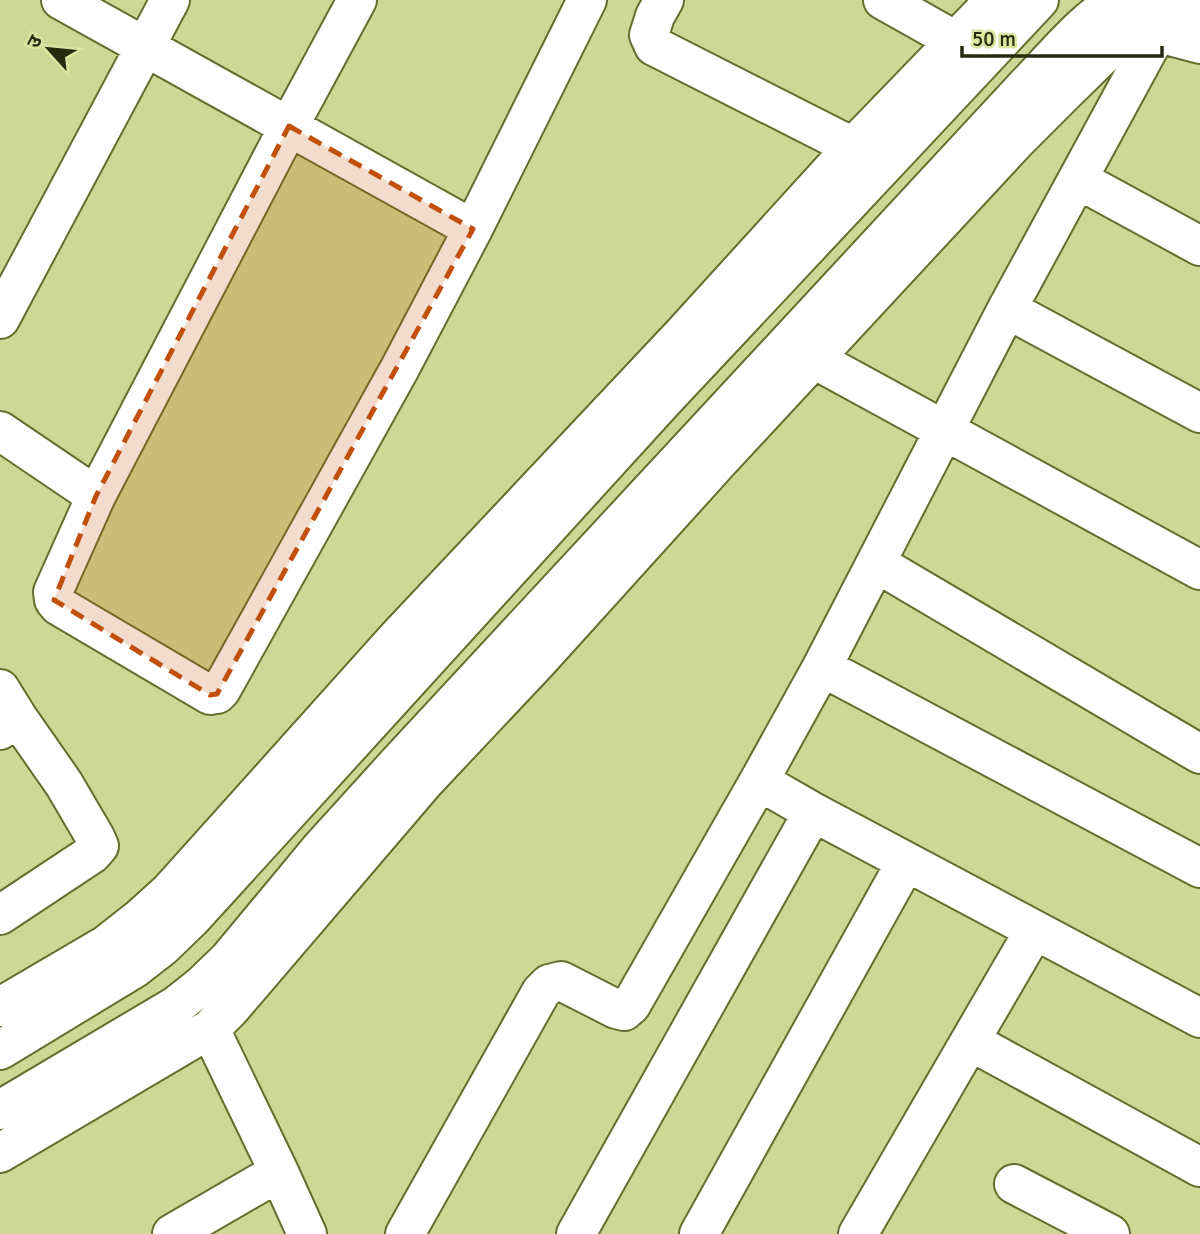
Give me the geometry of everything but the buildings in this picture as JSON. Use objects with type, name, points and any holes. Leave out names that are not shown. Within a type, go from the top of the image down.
[{"type":"street","points":[[61,0],[472,229]]},
{"type":"street","points":[[0,319],[170,0]]},
{"type":"street","points":[[357,0],[96,496],[53,592],[59,607],[210,695],[221,690],[400,368],[587,0]]},
{"type":"street","points":[[664,0],[649,35],[654,46],[853,146]]},
{"type":"street","points":[[883,0],[956,41]]},
{"type":"street","points":[[0,1007],[106,945],[170,891],[397,638],[692,324],[853,146],[995,0]]},
{"type":"street","points":[[0,1050],[135,968],[192,918],[653,412],[1039,0]]},
{"type":"street","points":[[0,1110],[177,1005],[229,959],[322,848],[508,642],[1091,19],[1112,5],[1130,2],[1171,20],[1200,44]]},
{"type":"street","points":[[1171,20],[1200,71]]},
{"type":"street","points":[[405,1234],[541,992],[549,984],[561,981],[624,1012],[631,1005],[822,667],[1007,309],[1171,20]]},
{"type":"street","points":[[0,1153],[210,1029],[256,980],[425,781],[1015,142],[1130,31],[1171,20]]},
{"type":"street","points":[[1079,180],[1200,246]]},
{"type":"street","points":[[1007,309],[1200,413]]},
{"type":"street","points":[[814,359],[1200,570]]},
{"type":"street","points":[[0,431],[96,496]]},
{"type":"street","points":[[876,563],[1200,754]]},
{"type":"street","points":[[822,667],[1200,868]]},
{"type":"street","points":[[0,915],[99,846],[64,784],[6,712]]},
{"type":"street","points":[[759,781],[1200,1018]]},
{"type":"street","points":[[576,1234],[813,812]]},
{"type":"street","points":[[699,1234],[906,862]]},
{"type":"street","points":[[858,1234],[1034,930]]},
{"type":"street","points":[[210,1029],[307,1234]]},
{"type":"street","points":[[970,1041],[1200,1167]]},
{"type":"street","points":[[172,1234],[279,1172]]},
{"type":"street","points":[[1014,1184],[1110,1234]]},
{"type":"highlighted area","points":[[289,126],[473,229],[217,694],[210,695],[54,600],[96,496]]}]
